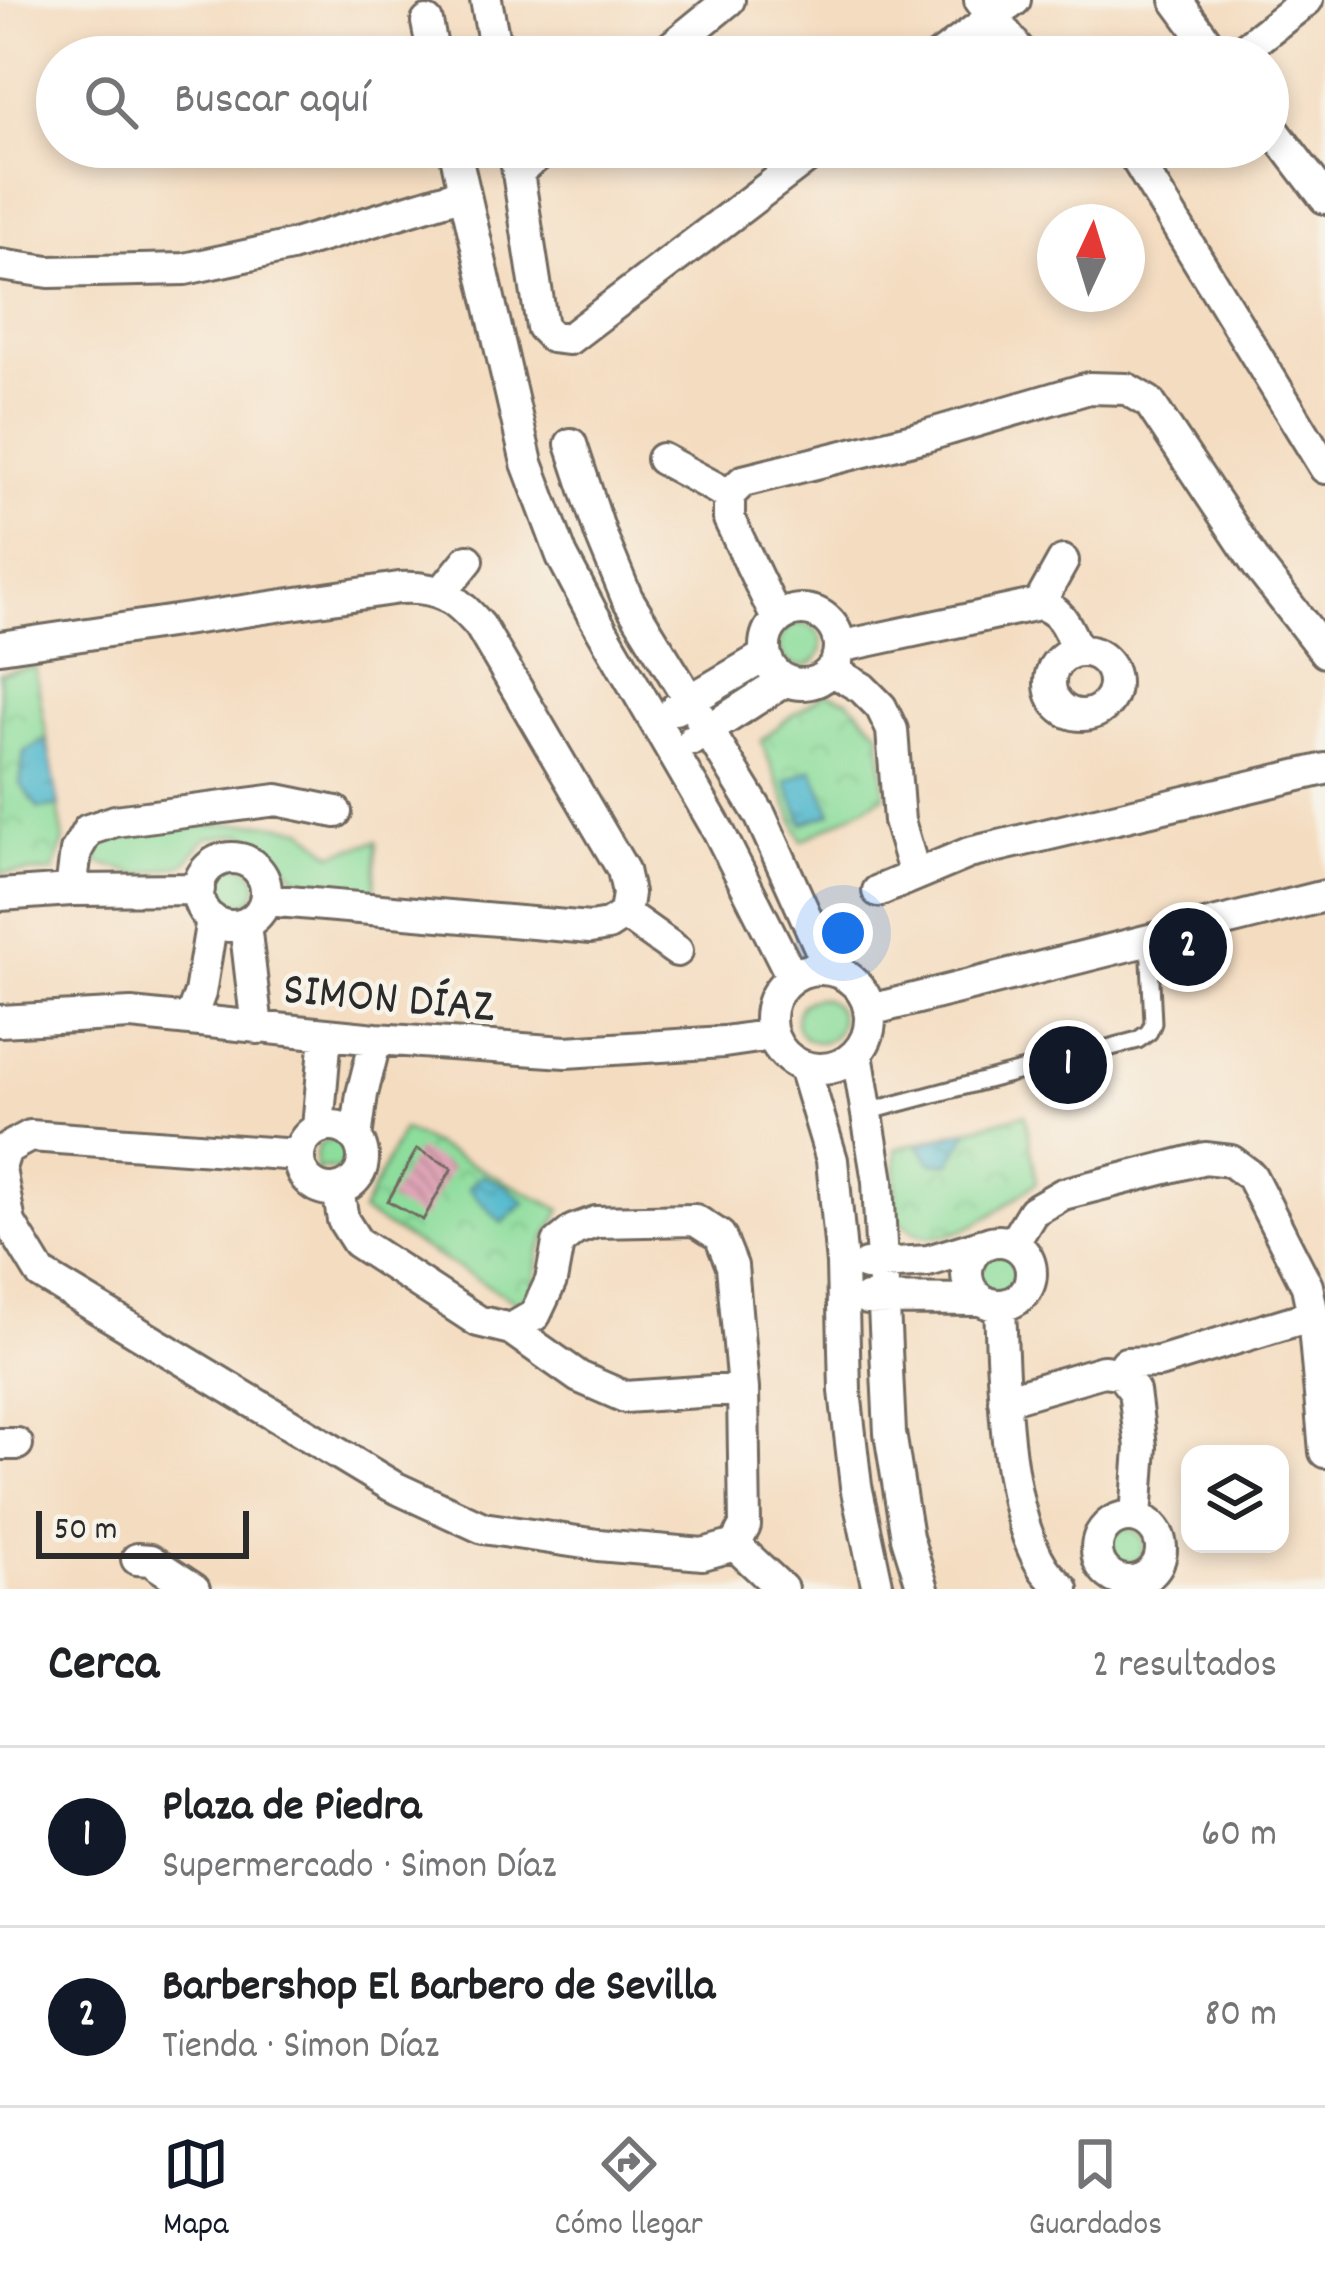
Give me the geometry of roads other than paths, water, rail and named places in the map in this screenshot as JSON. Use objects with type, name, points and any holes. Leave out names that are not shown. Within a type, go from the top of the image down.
[{"type":"street","points":[[486,0],[493,36]]},
{"type":"street","points":[[685,36],[729,0]]},
{"type":"street","points":[[1176,0],[1203,36]]},
{"type":"street","points":[[1261,36],[1307,0]]},
{"type":"street","points":[[962,36],[996,5],[1013,36]]},
{"type":"street","points":[[427,22],[430,36]]},
{"type":"street","points":[[1289,151],[1325,198]]},
{"type":"street","points":[[459,168],[527,463],[562,556],[719,832],[792,977]]},
{"type":"street","points":[[517,168],[542,327],[552,337],[569,339],[793,168]]},
{"type":"street","points":[[1142,168],[1325,468]]},
{"type":"street","points":[[0,265],[49,272],[185,268],[291,246],[464,193]]},
{"type":"street","points":[[777,619],[728,519],[729,495],[743,481],[925,436],[1089,388],[1127,389],[1149,402],[1258,566],[1325,652]]},
{"type":"street","points":[[571,444],[627,598],[760,814],[830,970]]},
{"type":"street","points":[[662,459],[729,495]]},
{"type":"street","points":[[442,592],[468,560]]},
{"type":"street","points":[[1039,604],[1063,561]]},
{"type":"street","points":[[0,647],[420,587],[442,592],[480,626],[623,870],[628,892],[625,914],[608,925],[590,928],[255,912],[234,926],[212,920],[204,911],[201,878],[217,862],[238,859],[257,869],[266,889],[255,912],[256,1028]]},
{"type":"street","points":[[592,613],[627,598]]},
{"type":"street","points":[[835,659],[838,635],[823,616],[799,609],[777,619],[764,642],[770,666],[786,680],[810,683],[835,659],[1039,604],[1054,608],[1078,651]]},
{"type":"street","points":[[654,721],[765,656]]},
{"type":"street","points":[[835,659],[881,707],[892,730],[898,821],[915,875]]},
{"type":"street","points":[[673,751],[786,680]]},
{"type":"street","points":[[878,891],[969,854],[1325,769]]},
{"type":"street","points":[[71,890],[76,851],[88,830],[115,821],[277,800],[336,812]]},
{"type":"street","points":[[0,895],[199,889]]},
{"type":"street","points":[[870,1010],[1325,896]]},
{"type":"street","points":[[625,914],[677,950]]},
{"type":"street","points":[[190,1020],[200,994],[212,920]]},
{"type":"street","points":[[830,970],[851,979],[866,998],[869,1033],[846,1063],[818,1070],[790,1060],[779,1049],[770,1019],[772,1003],[792,977],[804,971],[830,970]]},
{"type":"street","name":"SIMON DÍAZ","points":[[0,1022],[131,1014],[566,1052],[772,1035]]},
{"type":"street","points":[[318,1128],[326,1034]]},
{"type":"street","points":[[356,1138],[376,1039]]},
{"type":"street","points":[[857,1054],[878,1181],[890,1433],[907,1537],[923,1589]]},
{"type":"street","points":[[804,1067],[832,1160],[842,1264],[845,1391],[856,1486],[878,1589]]},
{"type":"street","points":[[332,1125],[356,1138],[363,1155],[354,1180],[338,1190],[325,1190],[305,1178],[298,1155],[304,1139],[318,1128],[332,1125]]},
{"type":"street","points":[[298,1155],[30,1136],[2,1157],[10,1223],[41,1274],[392,1486],[483,1528],[703,1554],[735,1545],[745,1526],[743,1389],[731,1266],[720,1236],[694,1220],[596,1222],[574,1230],[558,1243],[551,1281],[535,1315],[511,1329]]},
{"type":"street","points":[[1063,1589],[1044,1569],[1019,1514],[990,1303],[969,1285],[967,1276],[970,1257],[999,1244],[1033,1210],[1063,1194],[1204,1158],[1231,1161],[1251,1175],[1315,1294],[1325,1452]]},
{"type":"street","points":[[338,1190],[343,1220],[357,1242],[478,1321],[511,1329],[579,1377],[625,1397],[743,1389]]},
{"type":"street","points":[[842,1264],[928,1262],[999,1244],[1027,1256],[1030,1265],[1029,1284],[1018,1300],[843,1300]]},
{"type":"street","points":[[1004,1400],[1128,1361],[1159,1362],[1315,1294]]},
{"type":"street","points":[[1128,1361],[1141,1448],[1136,1517]]},
{"type":"street","points":[[735,1545],[782,1589]]},
{"type":"street","points":[[137,1559],[150,1560],[194,1589]]},
{"type":"lane","points":[[866,1112],[1138,1040],[1153,1023],[1149,939]]},
{"type":"water","points":[[47,740],[59,806],[39,809],[20,784],[24,752]]},
{"type":"water","points":[[812,769],[832,813],[803,823],[786,781]]},
{"type":"water","points":[[970,1129],[950,1163],[931,1163],[918,1145]]},
{"type":"water","points":[[482,1175],[506,1186],[525,1203],[502,1223],[468,1188]]},
{"type":"place","name":"Barbershop El Barbero de Sevilla","points":[[1188,947]]},
{"type":"place","name":"Plaza de Piedra","points":[[1068,1065]]}]
